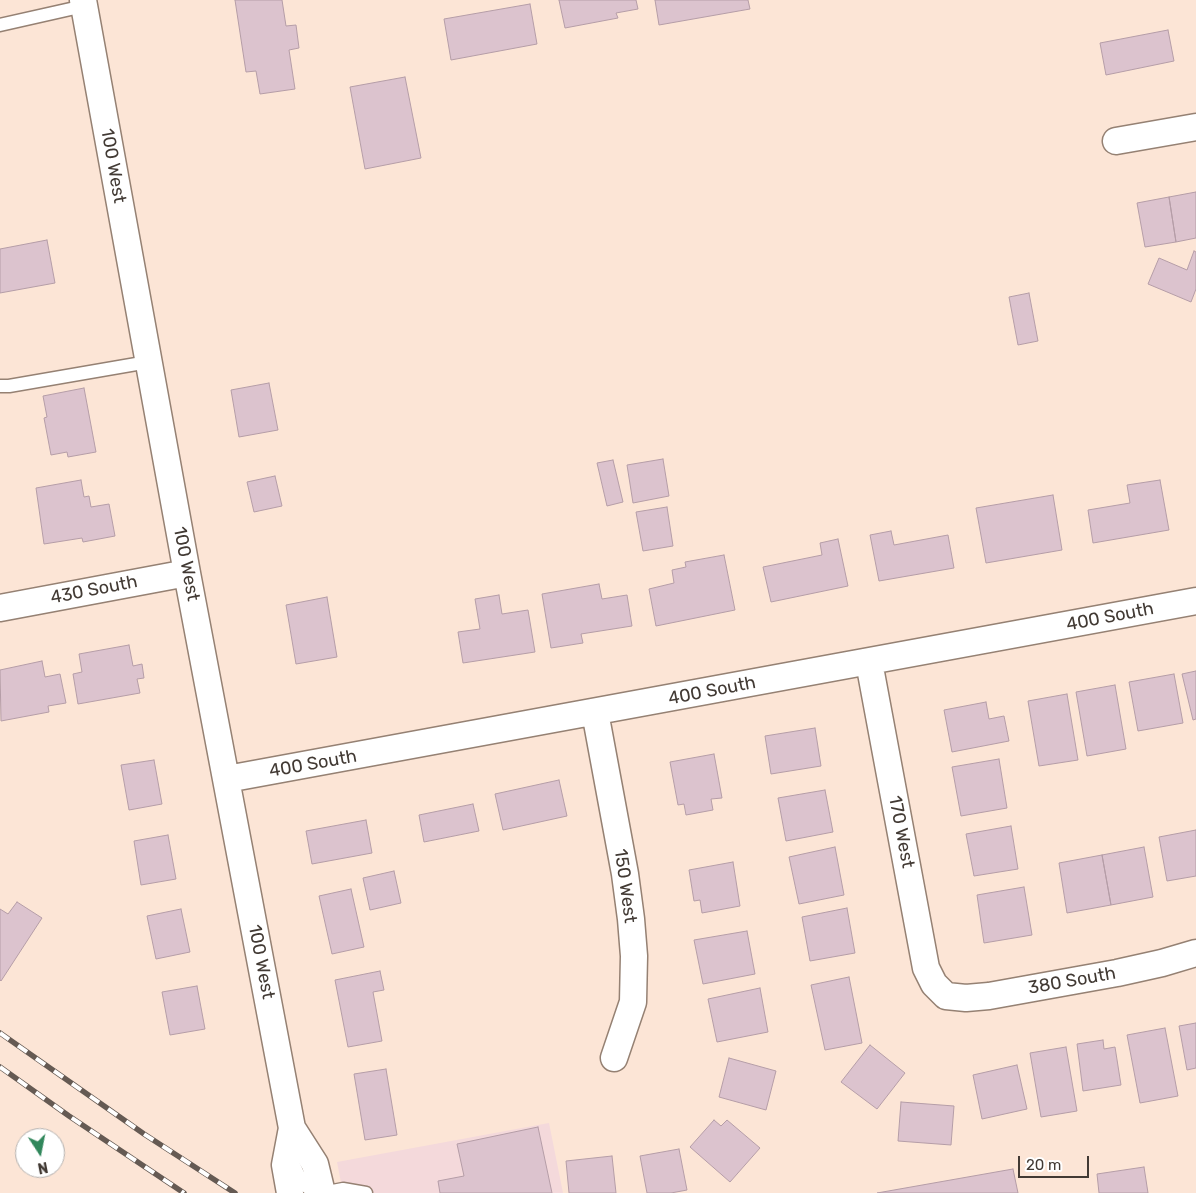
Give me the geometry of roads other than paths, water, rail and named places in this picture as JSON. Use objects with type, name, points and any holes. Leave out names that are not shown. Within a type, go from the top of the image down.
[{"type":"street","name":"100 West","points":[[83,3],[187,573],[292,1128],[285,1165],[290,1193]]},
{"type":"street","points":[[1116,141],[1196,127]]},
{"type":"street","name":"430 South","points":[[0,608],[187,573]]},
{"type":"street","name":"400 South","points":[[227,779],[1196,601]]},
{"type":"street","name":"170 West","points":[[869,662],[926,968],[934,984],[946,996]]},
{"type":"street","name":"150 West","points":[[595,712],[625,874],[634,956],[633,1002],[614,1058]]},
{"type":"street","name":"380 South","points":[[946,996],[966,998],[989,996],[1114,974],[1196,953]]},
{"type":"street","name":"100 West","points":[[292,1128],[315,1164],[322,1193]]},
{"type":"lane","points":[[0,25],[83,3]]},
{"type":"lane","points":[[0,386],[148,362]]},
{"type":"lane","points":[[287,1153],[303,1184],[313,1192],[322,1193],[343,1189],[366,1193]]},
{"type":"railway","points":[[0,1033],[144,1134],[235,1193]]},
{"type":"railway","points":[[0,1067],[184,1193]]}]
